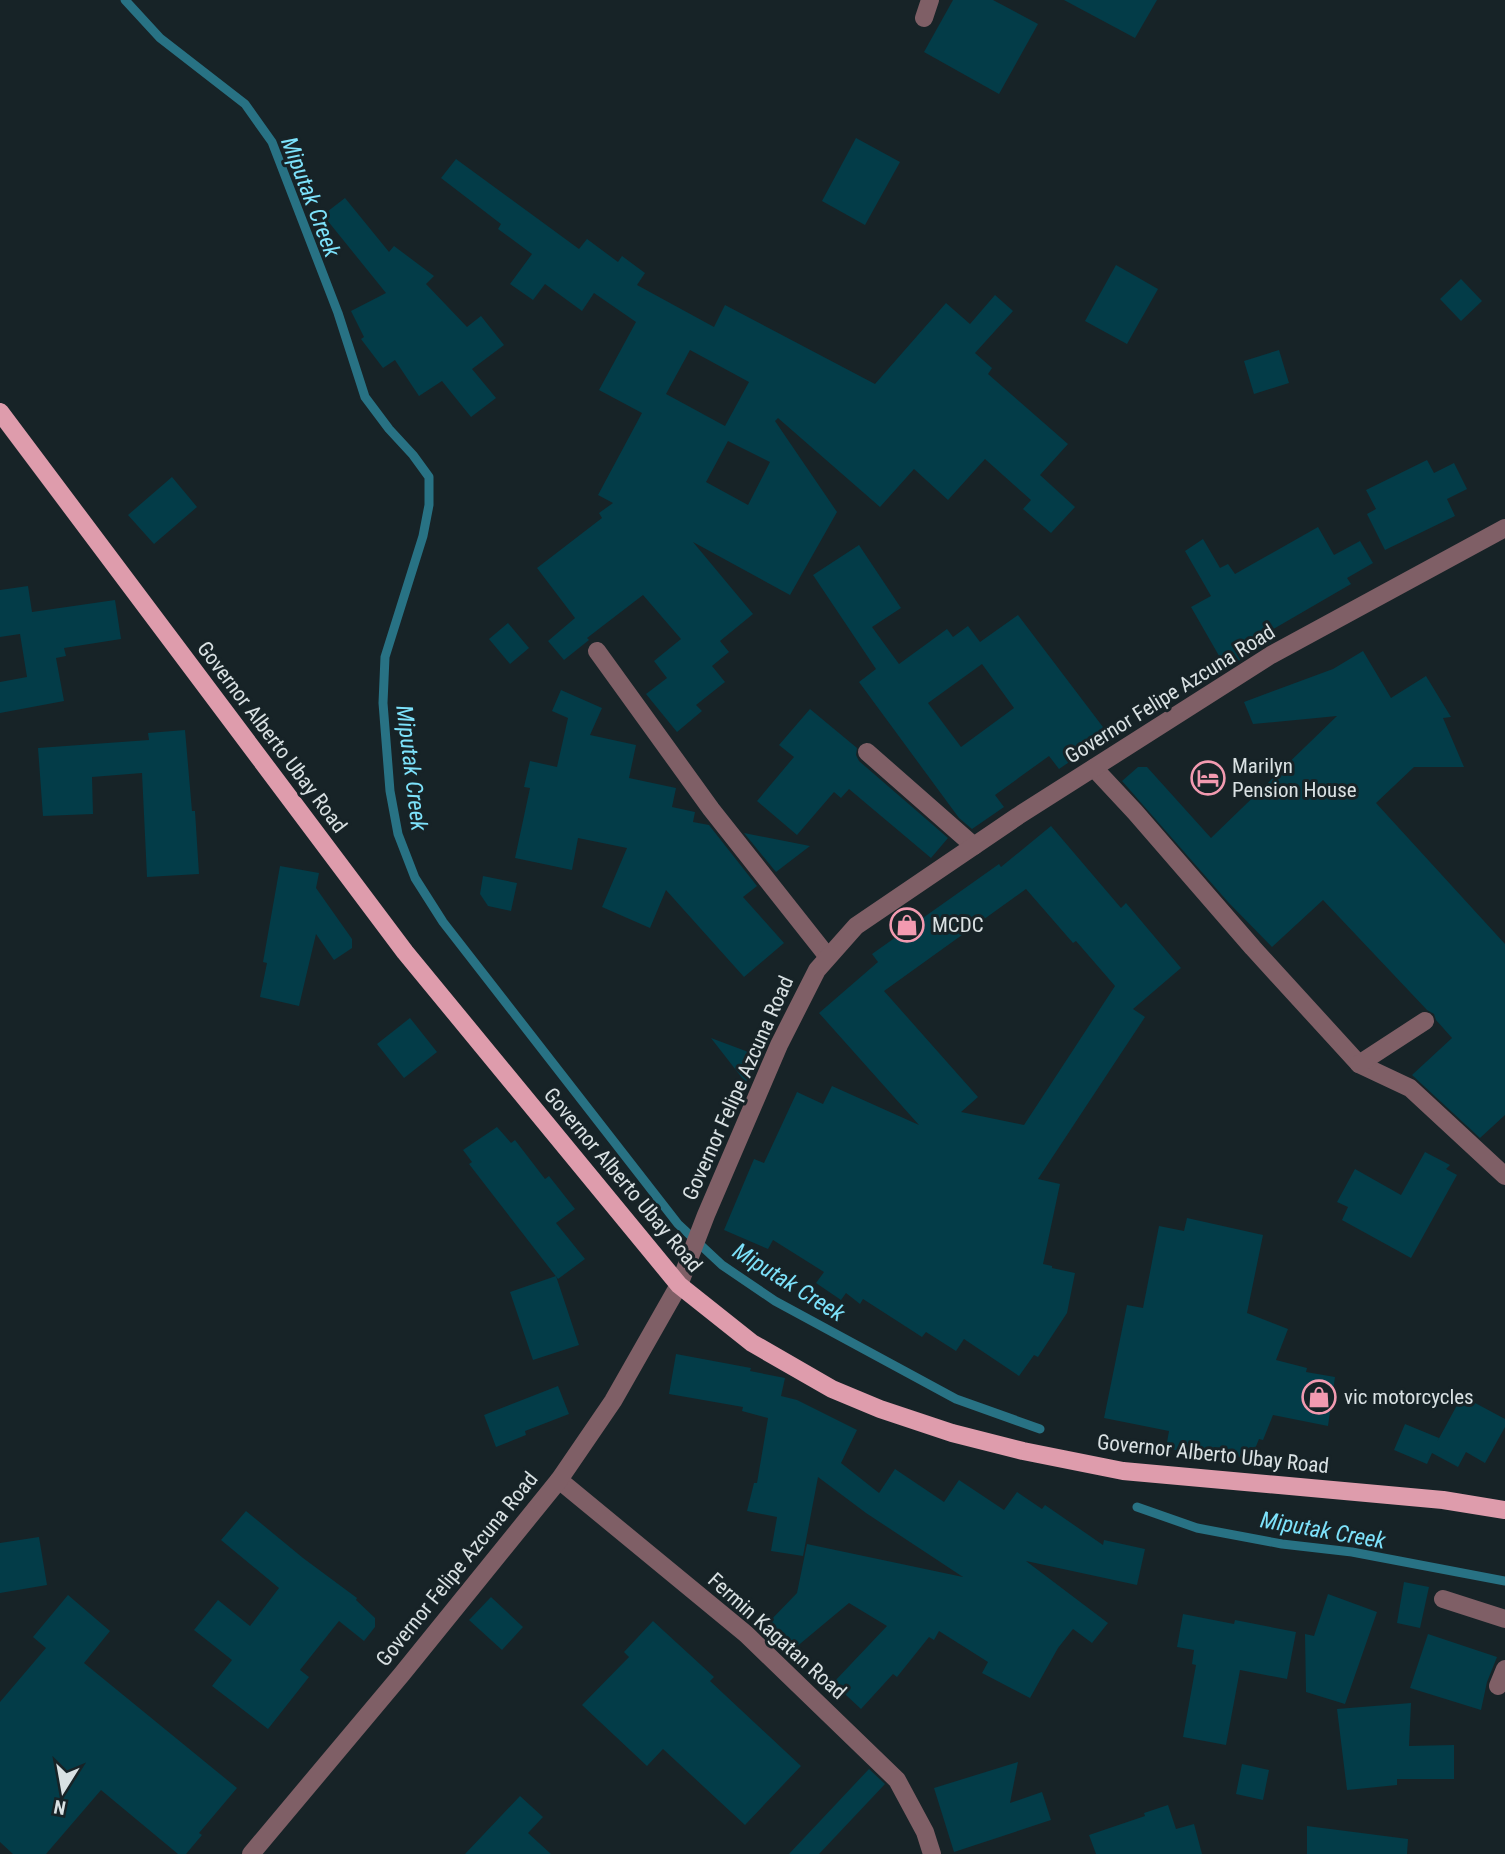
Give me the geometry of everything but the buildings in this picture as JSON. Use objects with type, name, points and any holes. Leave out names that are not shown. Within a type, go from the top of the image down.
[{"type":"main road","name":"Governor Alberto Ubay Road","points":[[0,412],[405,952],[679,1285],[752,1343],[832,1389],[880,1409],[952,1433],[1123,1471],[1443,1500],[1505,1510]]},
{"type":"street","points":[[924,18],[930,0]]},
{"type":"street","name":"Governor Felipe Azcuna Road","points":[[251,1854],[402,1674],[559,1480],[613,1401],[679,1285],[779,1045],[817,970],[856,926],[974,846],[1271,655],[1505,528]]},
{"type":"street","points":[[597,651],[711,809],[828,957]]},
{"type":"street","points":[[867,752],[974,846]]},
{"type":"street","points":[[1094,768],[1359,1064],[1410,1088],[1505,1176]]},
{"type":"street","points":[[1359,1064],[1424,1021]]},
{"type":"street","name":"Fermin Kagatan Road","points":[[559,1480],[746,1634],[897,1780],[925,1832],[932,1854]]},
{"type":"street","points":[[1443,1599],[1505,1619]]},
{"type":"waterway","name":"Miputak Creek","points":[[125,0],[160,38],[245,104],[272,142],[338,313],[365,397],[429,477],[429,505],[423,536],[385,657],[383,703],[390,791],[398,834],[415,878],[443,922],[678,1224],[722,1265],[775,1301],[956,1399],[1040,1429]]},
{"type":"waterway","name":"Miputak Creek","points":[[1137,1507],[1197,1528],[1282,1544],[1352,1552],[1505,1581]]},
{"type":"place","name":"Marilyn Pension House","points":[[1208,778]]},
{"type":"place","name":"MCDC","points":[[907,925]]},
{"type":"place","name":"vic motorcycles","points":[[1319,1397]]}]
